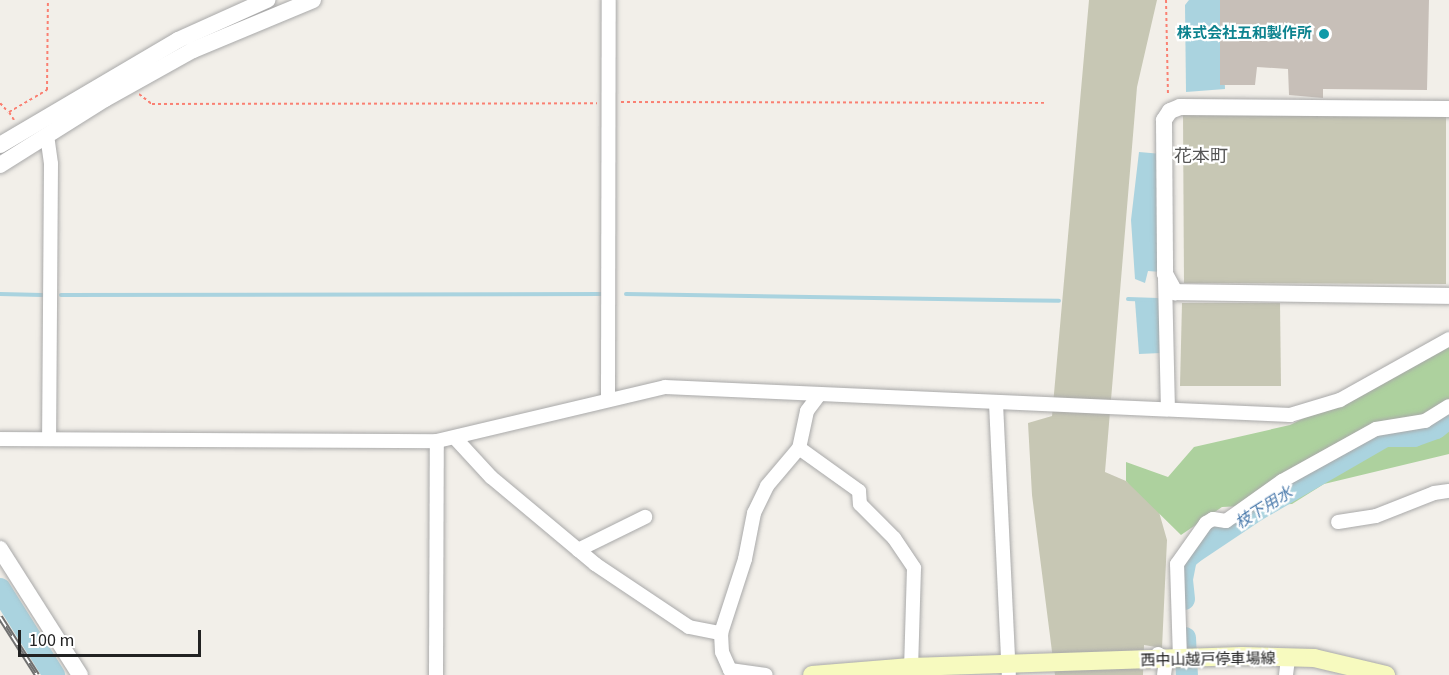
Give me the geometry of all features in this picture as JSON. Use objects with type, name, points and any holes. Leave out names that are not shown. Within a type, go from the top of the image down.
[{"type":"main road","name":"西中山越戸停車場線","points":[[812,675],[911,667],[1009,669],[1171,661],[1287,667],[1349,663],[1386,675]]},
{"type":"street","points":[[0,145],[178,40],[267,0]]},
{"type":"street","points":[[0,165],[131,84],[222,36],[313,0]]},
{"type":"street","points":[[608,399],[609,0]]},
{"type":"street","points":[[1168,409],[1164,120],[1169,113],[1180,107],[1449,109]]},
{"type":"street","points":[[47,135],[51,164],[49,438]]},
{"type":"street","points":[[1166,279],[1170,288],[1178,293],[1449,296]]},
{"type":"street","points":[[0,439],[436,441],[665,387],[1290,415],[1340,400],[1449,339]]},
{"type":"street","points":[[766,675],[730,670],[722,652],[721,633],[745,559],[753,513],[767,486],[798,448],[807,411],[819,395]]},
{"type":"street","points":[[996,403],[1009,669]]},
{"type":"street","points":[[1171,661],[1177,564],[1206,523],[1213,519],[1226,521],[1282,481],[1376,429],[1425,421],[1449,406]]},
{"type":"street","points":[[454,438],[491,477],[578,550],[689,627],[721,633]]},
{"type":"street","points":[[436,441],[436,675]]},
{"type":"street","points":[[798,448],[859,491],[864,510],[894,538],[914,568],[911,667]]},
{"type":"street","points":[[1338,522],[1376,516],[1434,493],[1449,492]]},
{"type":"street","points":[[578,550],[645,517]]},
{"type":"street","points":[[0,549],[77,673]]},
{"type":"path","points":[[9,112],[47,90],[48,0]]},
{"type":"path","points":[[1166,0],[1169,113]]},
{"type":"path","points":[[131,84],[144,101],[152,104],[1047,103]]},
{"type":"path","points":[[0,103],[9,112],[21,132]]},
{"type":"shaded area","points":[[1089,0],[1157,0],[1137,87],[1105,472],[1126,481],[1157,505],[1167,540],[1162,648],[1144,645],[1143,675],[1055,675],[1032,495],[1028,423],[1052,416]]},
{"type":"shaded area","points":[[1446,109],[1446,284],[1184,283],[1183,113]]},
{"type":"shaded area","points":[[1182,303],[1280,303],[1281,386],[1180,386]]},
{"type":"green space","points":[[1449,346],[1449,454],[1324,484],[1292,504],[1222,507],[1181,535],[1126,481],[1126,462],[1168,477],[1194,447],[1290,425]]},
{"type":"water","points":[[1189,0],[1221,0],[1225,89],[1186,92],[1185,5]]},
{"type":"water","points":[[1139,152],[1162,154],[1161,272],[1148,271],[1145,283],[1135,279],[1131,220]]},
{"type":"water","points":[[1159,300],[1161,353],[1139,354],[1135,301]]},
{"type":"building","name":"株式会社五和製作所","points":[[1220,0],[1429,0],[1427,90],[1323,89],[1323,98],[1289,95],[1288,69],[1257,67],[1255,85],[1220,85]]},
{"type":"waterway","points":[[0,294],[42,295]]},
{"type":"waterway","points":[[61,295],[603,294]]},
{"type":"waterway","points":[[626,294],[1059,301]]},
{"type":"waterway","points":[[1128,299],[1158,300]]},
{"type":"waterway","name":"枝下用水","points":[[1184,599],[1182,579],[1186,559],[1194,552],[1257,510],[1385,436],[1414,436],[1436,428],[1449,418]]},
{"type":"waterway","points":[[0,589],[54,675]]},
{"type":"waterway","name":"枝下用水","points":[[1185,638],[1187,675]]},
{"type":"railway","points":[[0,617],[37,675]]},
{"type":"place","name":"株式会社五和製作所","points":[[1324,34]]},
{"type":"district","name":"花本町","points":[[1201,157]]}]
